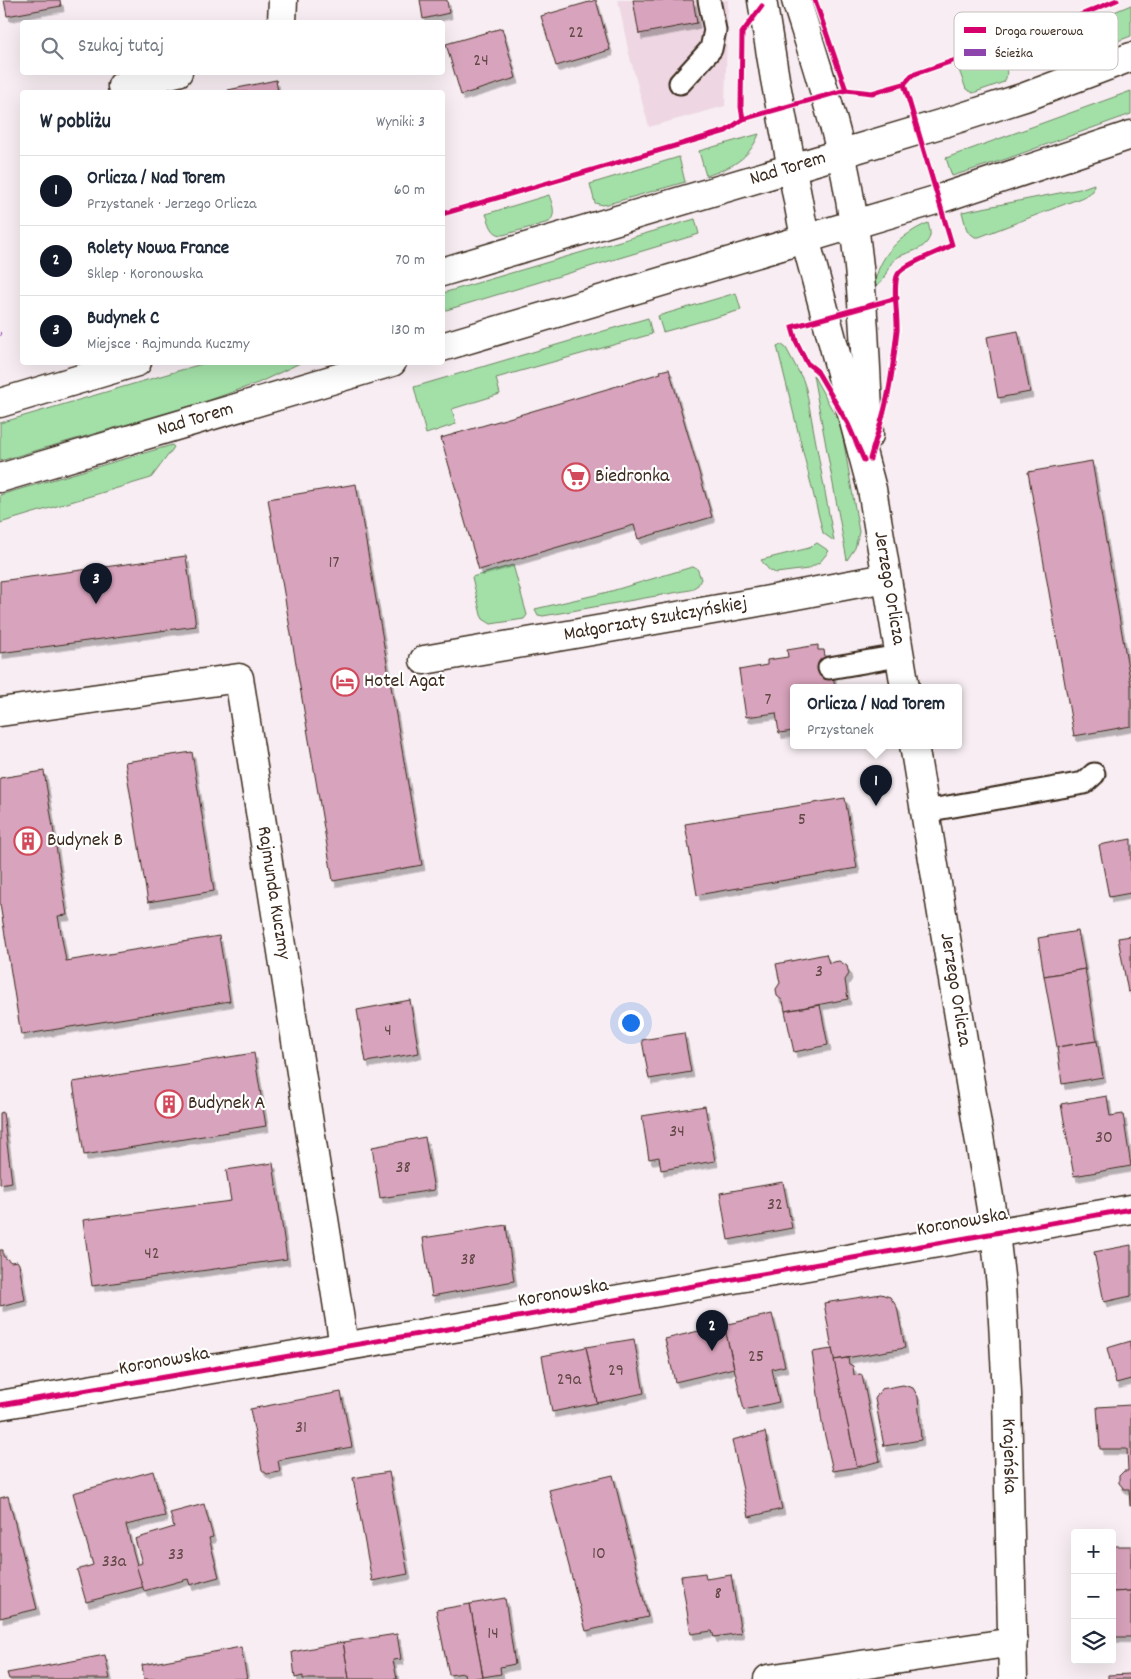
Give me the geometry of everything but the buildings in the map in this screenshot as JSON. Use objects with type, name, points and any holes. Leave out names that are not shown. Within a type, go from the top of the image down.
[{"type":"street","points":[[282,20],[283,0]]},
{"type":"street","name":"Jerzego Orlicza","points":[[762,0],[775,79],[806,238],[872,489],[905,684]]},
{"type":"street","name":"Jerzego Orlicza","points":[[796,0],[826,96],[841,154],[854,224],[866,362],[872,489]]},
{"type":"street","name":"Nad Torem","points":[[1118,62],[1131,57]]},
{"type":"street","name":"Nad Torem","points":[[445,271],[841,154],[1025,97],[1097,70]]},
{"type":"street","points":[[122,86],[166,75]]},
{"type":"street","points":[[445,346],[1018,174],[1131,135]]},
{"type":"street","points":[[0,403],[127,365]]},
{"type":"street","name":"Nad Torem","points":[[0,478],[382,365]]},
{"type":"street","name":"Małgorzaty Szułczyńskiej","points":[[424,660],[886,578]]},
{"type":"street","name":"Rajmunda Kuczmy","points":[[0,712],[239,678],[344,1346]]},
{"type":"street","name":"Jerzego Orlicza","points":[[915,749],[995,1233]]},
{"type":"street","name":"Koronowska","points":[[0,1405],[1131,1210]]},
{"type":"street","name":"Krajeńska","points":[[995,1233],[1002,1284],[1007,1394],[1013,1679]]},
{"type":"street","points":[[768,1679],[1013,1642]]},
{"type":"lane","points":[[680,83],[711,50],[715,30],[710,0]]},
{"type":"lane","points":[[829,668],[900,656]]},
{"type":"lane","points":[[925,812],[1084,783],[1094,774]]},
{"type":"shaded area","points":[[618,0],[728,0],[725,106],[649,127],[629,54]]},
{"type":"green space","points":[[1131,5],[1131,36],[1118,41],[1118,12],[1114,12]]},
{"type":"green space","points":[[959,70],[1006,70],[1004,82],[973,93],[966,89]]},
{"type":"green space","points":[[1131,91],[1131,114],[1006,159],[952,176],[946,158]]},
{"type":"green space","points":[[759,134],[750,150],[738,161],[723,170],[706,176],[699,151]]},
{"type":"green space","points":[[679,157],[685,182],[608,204],[595,203],[590,184]]},
{"type":"green space","points":[[1094,184],[1093,191],[1086,196],[979,237],[975,237],[967,231],[962,212],[1080,189]]},
{"type":"green space","points":[[549,195],[553,216],[549,222],[503,235],[493,231],[486,214]]},
{"type":"green space","points":[[695,219],[699,234],[445,310],[445,292]]},
{"type":"green space","points":[[928,223],[930,231],[929,240],[920,248],[895,259],[881,282],[874,287],[876,276],[885,256],[900,240]]},
{"type":"green space","points":[[736,293],[741,310],[663,332],[658,316]]},
{"type":"green space","points":[[648,318],[652,334],[496,378],[500,394],[452,409],[456,424],[426,434],[414,387]]},
{"type":"green space","points":[[782,345],[786,348],[806,389],[834,541],[823,533],[777,346]]},
{"type":"green space","points":[[198,365],[296,365],[258,383],[207,401],[0,461],[0,423]]},
{"type":"green space","points":[[813,375],[841,426],[859,532],[855,548],[847,560]]},
{"type":"green space","points":[[172,445],[174,447],[151,478],[0,523],[0,495]]},
{"type":"green space","points":[[817,543],[829,551],[820,562],[808,569],[776,573],[769,570],[761,560],[809,548]]},
{"type":"green space","points":[[513,565],[527,615],[524,619],[491,624],[483,619],[481,615],[472,577]]},
{"type":"green space","points":[[692,567],[697,568],[701,579],[698,585],[690,590],[543,616],[538,615],[535,609],[608,592]]},
{"type":"cycle path","points":[[815,0],[846,90]]},
{"type":"cycle path","points":[[1088,12],[1117,0]]},
{"type":"cycle path","points":[[743,119],[741,107],[742,33],[762,6]]},
{"type":"cycle path","points":[[445,213],[726,131],[743,119],[846,90],[872,93],[904,84],[912,75],[954,61]]},
{"type":"cycle path","points":[[870,459],[884,410],[891,376],[897,331],[896,279],[898,274],[907,266],[952,245],[904,84]]},
{"type":"cycle path","points":[[864,460],[848,424],[817,371],[807,363],[796,341],[792,327],[897,298]]},
{"type":"cycle path","points":[[0,1405],[495,1321],[1131,1209]]},
{"type":"place","name":"Biedronka","points":[[576,477]]},
{"type":"place","name":"Budynek C","points":[[96,604]]},
{"type":"place","name":"Hotel Agat","points":[[345,682]]},
{"type":"place","name":"Orlicza / Nad Torem","points":[[876,806]]},
{"type":"place","name":"Budynek B","points":[[28,841]]},
{"type":"place","name":"Budynek A","points":[[169,1104]]},
{"type":"place","name":"Rolety Nowa France","points":[[712,1351]]}]
